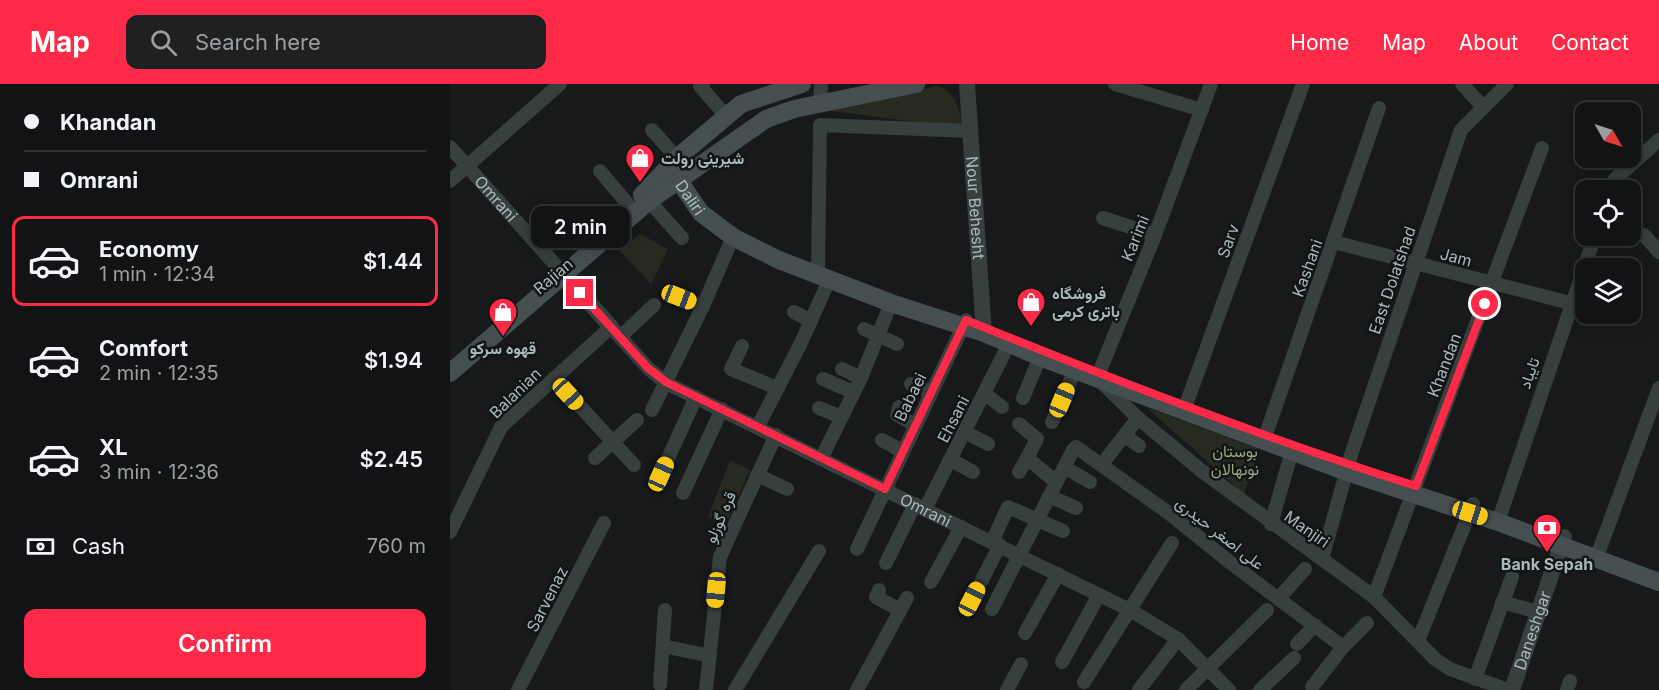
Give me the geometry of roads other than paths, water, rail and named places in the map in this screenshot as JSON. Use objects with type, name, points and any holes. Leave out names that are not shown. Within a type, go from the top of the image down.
[{"type":"main road","points":[[674,168],[741,104],[802,84]]},
{"type":"main road","points":[[674,168],[766,119],[794,109],[916,84]]},
{"type":"main road","name":"Daliri","points":[[674,168],[691,187],[735,227],[787,255],[891,303],[974,326],[1040,357],[1075,370],[1098,375]]},
{"type":"main road","name":"Daliri","points":[[674,168],[701,213],[733,237],[779,260],[822,272],[974,326],[1348,468]]},
{"type":"main road","name":"Rajian","points":[[450,363],[649,201],[674,168]]},
{"type":"main road","name":"Rajian","points":[[450,373],[563,273],[674,168]]},
{"type":"main road","name":"Daliri","points":[[1265,436],[1292,450],[1499,517],[1598,555],[1659,573]]},
{"type":"main road","name":"Daliri","points":[[1598,555],[1659,582]]},
{"type":"street","points":[[450,181],[560,84]]},
{"type":"street","points":[[703,84],[700,86],[726,116]]},
{"type":"street","points":[[820,105],[821,84]]},
{"type":"street","name":"Nour Behesht","points":[[967,84],[974,326]]},
{"type":"street","points":[[1115,84],[1202,110]]},
{"type":"street","name":"Karimi","points":[[1098,375],[1155,235],[1211,84]]},
{"type":"street","name":"Sarv","points":[[1185,407],[1303,84]]},
{"type":"street","points":[[1462,84],[1482,106]]},
{"type":"street","name":"East Dolatshad","points":[[1322,559],[1348,468],[1461,130],[1482,106],[1507,84]]},
{"type":"street","name":"Kashani","points":[[1265,436],[1379,108]]},
{"type":"street","points":[[758,426],[811,321],[822,272],[820,125],[970,130]]},
{"type":"street","points":[[652,130],[674,168]]},
{"type":"street","points":[[1615,180],[1659,140]]},
{"type":"street","name":"Omrani","points":[[450,147],[648,368],[666,382],[1130,610],[1178,639],[1210,668],[1229,690]]},
{"type":"street","name":"Khandan","points":[[1374,597],[1542,148]]},
{"type":"street","points":[[600,171],[631,208]]},
{"type":"street","points":[[649,201],[682,238]]},
{"type":"street","points":[[1103,218],[1155,235]]},
{"type":"street","points":[[1644,235],[1659,252]]},
{"type":"street","points":[[652,410],[703,306],[733,237]]},
{"type":"street","name":"Jam","points":[[1334,242],[1570,303]]},
{"type":"street","name":"تایباد","points":[[1499,517],[1591,246]]},
{"type":"street","points":[[679,297],[703,306]]},
{"type":"street","points":[[822,457],[861,378],[891,303]]},
{"type":"street","name":"Balanian","points":[[450,532],[501,427],[554,378],[654,305]]},
{"type":"street","points":[[794,312],[811,321]]},
{"type":"street","name":"Babaei","points":[[857,549],[931,393],[974,326]]},
{"type":"street","points":[[864,329],[897,344]]},
{"type":"street","name":"Ehsani","points":[[886,563],[951,460],[1009,344]]},
{"type":"street","points":[[742,346],[731,369],[777,388]]},
{"type":"street","points":[[1023,398],[1040,357]]},
{"type":"street","points":[[842,369],[861,378]]},
{"type":"street","points":[[1052,422],[1075,370]]},
{"type":"street","name":"Manjiri","points":[[1098,375],[1138,418],[1271,524],[1374,597],[1450,669],[1510,690]]},
{"type":"street","points":[[554,378],[634,465]]},
{"type":"street","points":[[823,379],[853,392]]},
{"type":"street","points":[[912,383],[931,393]]},
{"type":"street","points":[[1598,555],[1659,388]]},
{"type":"street","points":[[985,394],[1002,408]]},
{"type":"street","points":[[661,474],[696,397]]},
{"type":"street","points":[[899,407],[897,415],[915,425]]},
{"type":"street","points":[[819,408],[841,417]]},
{"type":"street","points":[[683,493],[722,409]]},
{"type":"street","points":[[1102,464],[1138,418]]},
{"type":"street","points":[[595,458],[637,420]]},
{"type":"street","points":[[1019,424],[1037,439],[1019,472]]},
{"type":"street","points":[[965,432],[988,444]]},
{"type":"street","name":"قره گوزلو","points":[[706,690],[720,557],[776,435]]},
{"type":"street","points":[[1125,436],[1138,446]]},
{"type":"street","points":[[882,440],[902,451]]},
{"type":"street","name":"علی اصغر حیدری","points":[[1064,467],[1074,448],[1102,464],[1343,647]]},
{"type":"street","points":[[1271,524],[1292,450]]},
{"type":"street","points":[[1027,458],[1056,482]]},
{"type":"street","points":[[951,460],[973,472]]},
{"type":"street","points":[[992,609],[1064,467],[1090,482]]},
{"type":"street","points":[[757,475],[787,489]]},
{"type":"street","points":[[1049,496],[1076,508]]},
{"type":"street","points":[[972,599],[996,543],[1008,507],[1063,531]]},
{"type":"street","points":[[1418,641],[1471,508]]},
{"type":"street","name":"Sarvenaz","points":[[518,690],[604,523]]},
{"type":"street","points":[[932,582],[961,526]]},
{"type":"street","name":"Daneshgar","points":[[1510,690],[1562,542]]},
{"type":"street","points":[[1084,682],[1172,543]]},
{"type":"street","points":[[735,690],[819,551]]},
{"type":"street","points":[[1278,599],[1305,570]]},
{"type":"street","points":[[1025,633],[1058,574]]},
{"type":"street","points":[[1475,679],[1512,577]]},
{"type":"street","points":[[863,688],[904,604],[876,597],[879,590]]},
{"type":"street","points":[[1062,662],[1099,595]]},
{"type":"street","points":[[1502,602],[1539,612]]},
{"type":"street","points":[[660,685],[665,610]]},
{"type":"street","points":[[1186,690],[1267,610]]},
{"type":"street","points":[[1312,687],[1343,647],[1367,623]]},
{"type":"street","points":[[1260,690],[1296,651],[1314,625]]},
{"type":"street","points":[[1139,690],[1178,639]]},
{"type":"street","points":[[663,646],[710,656]]},
{"type":"street","points":[[1007,690],[1021,664]]},
{"type":"place","name":"شیرینی رولت","points":[[640,184]]},
{"type":"place","name":"فروشگاه باتری کرمی","points":[[1031,328]]},
{"type":"place","name":"قهوه سرکو","points":[[503,338]]},
{"type":"place","name":"Bank Sepah","points":[[1547,554]]},
{"type":"park label","name":"بوستان نونهالان","points":[[1235,460]]}]
